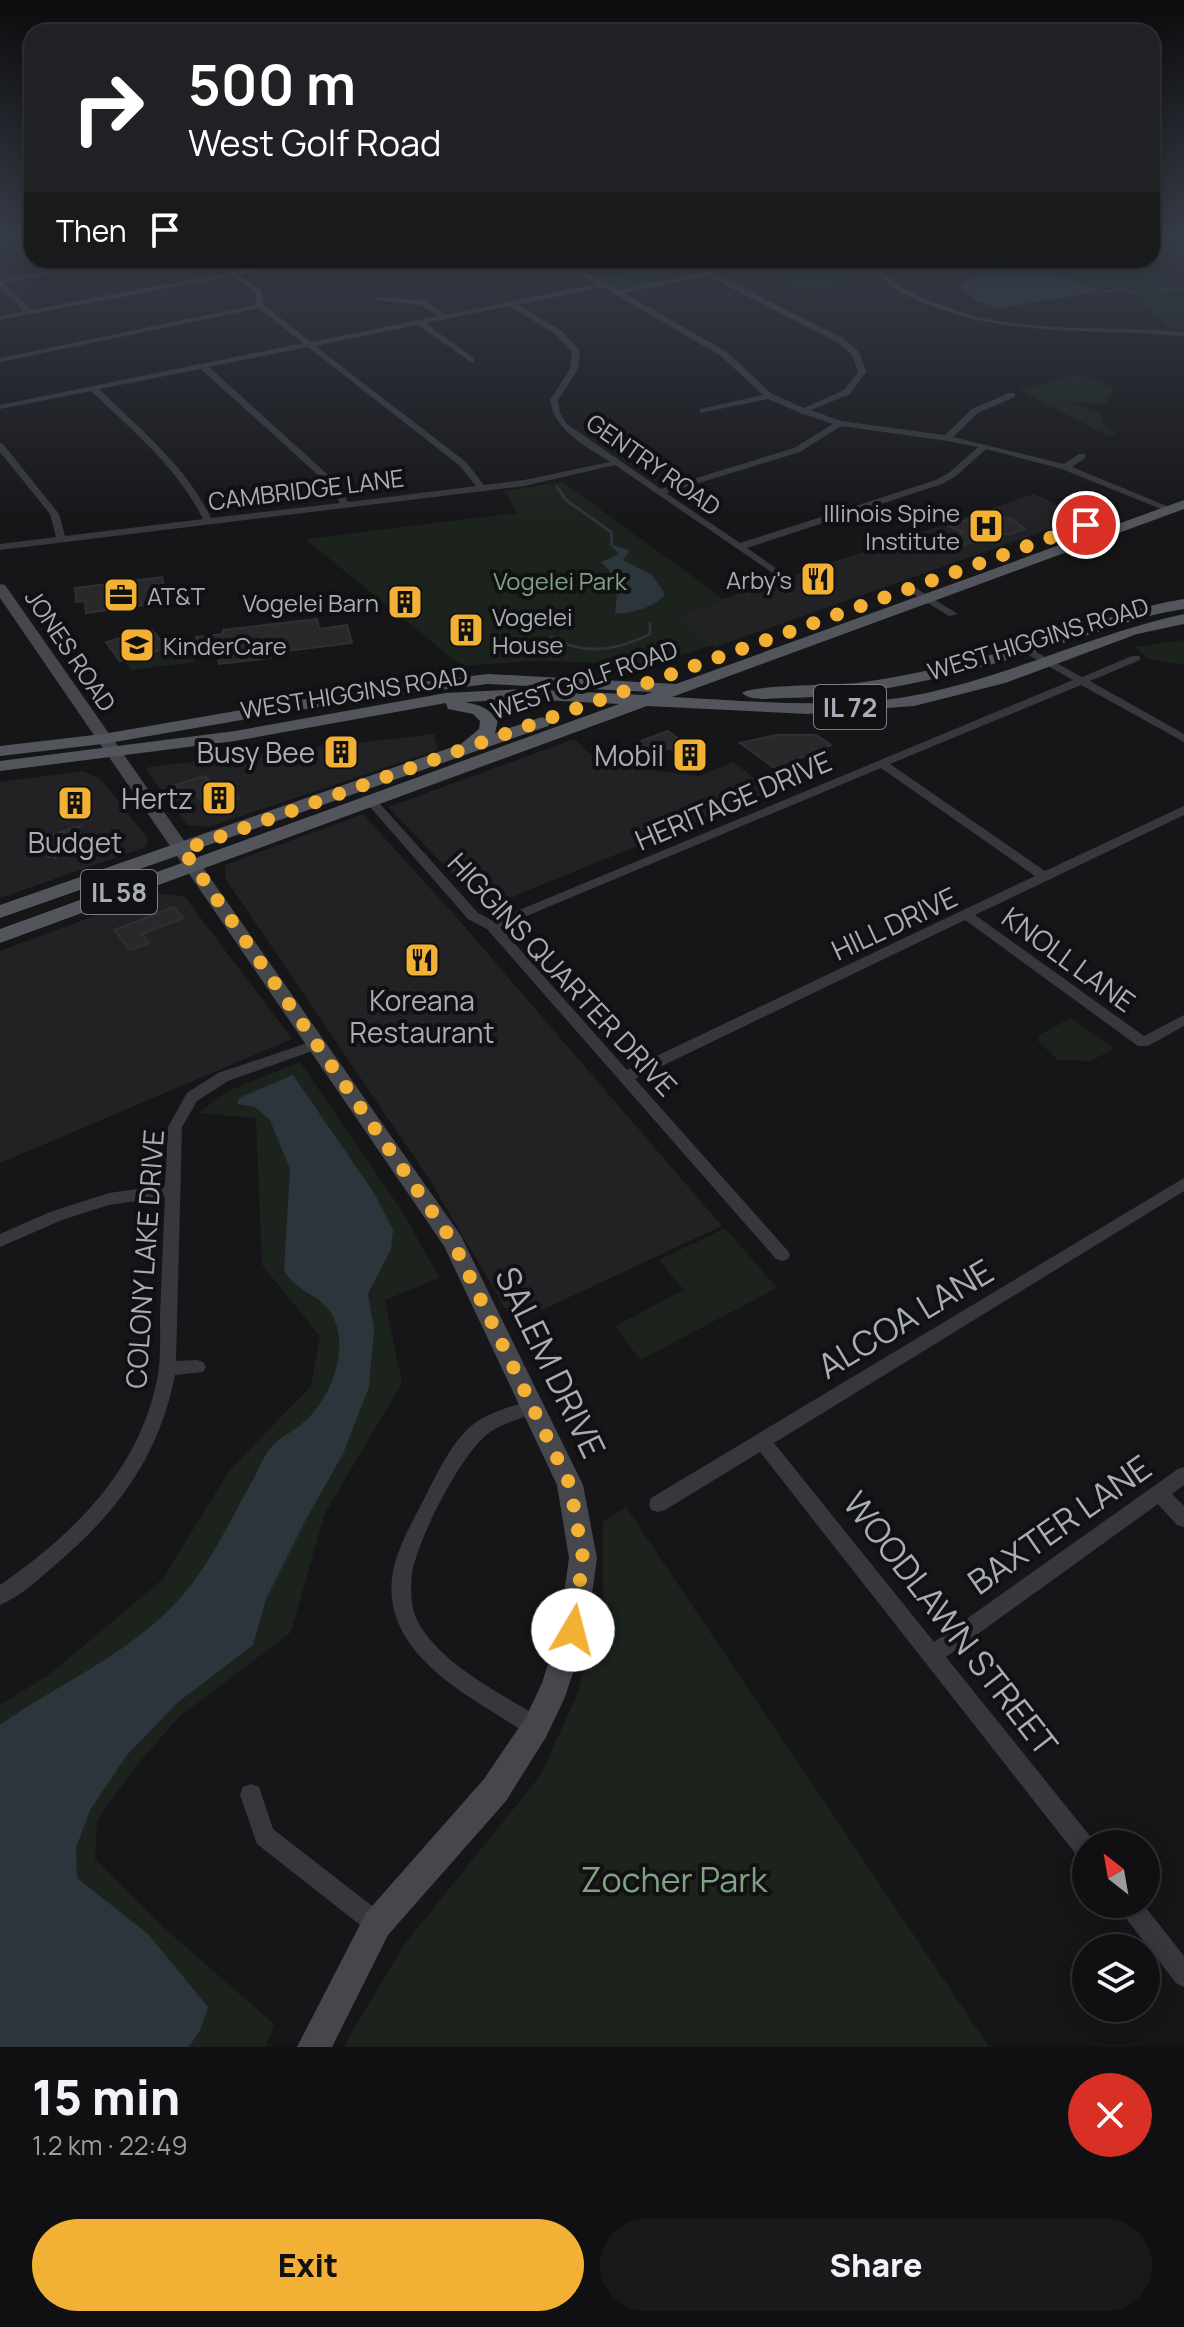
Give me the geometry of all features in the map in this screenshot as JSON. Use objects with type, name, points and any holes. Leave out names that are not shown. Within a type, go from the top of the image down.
[{"type":"main road","name":"WEST GOLF ROAD","points":[[646,693],[678,688],[756,661],[1184,490]]},
{"type":"main road","name":"WEST GOLF ROAD","points":[[0,912],[188,857],[369,799],[646,693],[919,594],[1177,506]]},
{"type":"main road","name":"WEST HIGGINS ROAD","points":[[678,688],[762,693],[815,692],[905,682],[962,670],[1156,608],[1184,604]]},
{"type":"main road","name":"WEST HIGGINS ROAD","points":[[0,766],[433,685],[503,679],[807,709],[914,701],[962,689],[1133,630],[1184,619]]},
{"type":"main road","points":[[756,661],[749,674],[761,684],[815,692]]},
{"type":"main road","name":"WEST HIGGINS ROAD","points":[[0,751],[235,736],[416,701],[494,695],[607,699],[646,693]]},
{"type":"main road","name":"WEST GOLF ROAD","points":[[0,936],[188,857],[460,751],[607,699]]},
{"type":"main road","points":[[377,709],[456,705],[479,710],[487,716],[488,729],[460,751]]},
{"type":"street","points":[[0,360],[123,335]]},
{"type":"street","points":[[297,335],[463,464],[482,488]]},
{"type":"street","points":[[0,407],[350,335]]},
{"type":"street","points":[[436,335],[471,360]]},
{"type":"street","name":"GENTRY ROAD","points":[[558,335],[573,344],[577,363],[555,396],[556,413],[564,426],[780,575]]},
{"type":"street","points":[[690,335],[731,359],[769,396],[803,411],[840,423],[984,446],[1065,467],[1152,502],[1177,506]]},
{"type":"street","points":[[803,411],[847,392],[862,372],[856,354],[829,335]]},
{"type":"street","points":[[202,365],[334,485],[345,504]]},
{"type":"street","points":[[93,388],[185,482],[201,503],[208,521]]},
{"type":"street","points":[[947,438],[975,411],[1012,395]]},
{"type":"street","points":[[703,411],[769,396]]},
{"type":"street","points":[[659,492],[797,450],[840,423]]},
{"type":"street","points":[[0,446],[54,514],[61,538]]},
{"type":"street","points":[[739,547],[930,485],[953,474],[984,446]]},
{"type":"street","points":[[1065,467],[1082,456]]},
{"type":"street","name":"CAMBRIDGE LANE","points":[[0,547],[545,480],[615,463]]},
{"type":"street","name":"JONES ROAD","points":[[0,588],[108,746]]},
{"type":"street","points":[[919,594],[953,614]]},
{"type":"street","points":[[1027,650],[1184,739]]},
{"type":"street","name":"HERITAGE DRIVE","points":[[492,926],[1136,658]]},
{"type":"street","name":"SALEM DRIVE","points":[[108,746],[453,1242],[570,1485],[583,1558],[573,1630],[555,1687],[536,1727],[495,1790],[377,1924],[314,2047]]},
{"type":"street","points":[[882,764],[1045,877]]},
{"type":"street","name":"HIGGINS QUARTER DRIVE","points":[[369,799],[473,916],[492,926],[782,1255]]},
{"type":"street","name":"HILL DRIVE","points":[[624,1078],[1184,810]]},
{"type":"street","name":"KNOLL LANE","points":[[967,915],[1143,1043],[1184,1020]]},
{"type":"street","name":"COLONY LAKE DRIVE","points":[[0,1596],[29,1576],[75,1534],[115,1490],[144,1447],[160,1406],[167,1368],[175,1127],[192,1097],[223,1077],[316,1045]]},
{"type":"street","name":"ALCOA LANE","points":[[658,1504],[1184,1184]]},
{"type":"street","points":[[0,1241],[56,1216],[109,1199],[174,1190]]},
{"type":"street","points":[[167,1368],[197,1367]]},
{"type":"street","points":[[532,1407],[487,1425],[466,1444],[409,1550],[401,1583],[410,1627],[428,1651],[536,1727]]},
{"type":"street","name":"WOODLAWN STREET","points":[[761,1440],[1072,1831]]},
{"type":"street","name":"BAXTER LANE","points":[[933,1654],[1184,1475]]},
{"type":"street","points":[[1159,1493],[1184,1519]]},
{"type":"street","points":[[251,1795],[265,1836],[377,1924]]},
{"type":"street","points":[[1140,1918],[1184,1975]]},
{"type":"shaded area","points":[[1034,494],[1084,517],[715,647],[673,616]]},
{"type":"shaded area","points":[[608,543],[630,551],[623,560],[652,575],[665,594],[643,609],[615,613],[617,596],[613,592],[617,588],[612,583],[617,579],[601,562],[619,554]]},
{"type":"shaded area","points":[[434,734],[438,750],[209,827],[187,825],[147,771],[149,767]]},
{"type":"shaded area","points":[[574,739],[601,764],[699,776],[733,762],[772,791],[485,908],[388,807]]},
{"type":"shaded area","points":[[83,771],[101,779],[148,839],[146,847],[0,898],[0,782]]},
{"type":"shaded area","points":[[363,814],[458,919],[722,1226],[514,1323],[431,1182],[225,878],[225,865]]},
{"type":"shaded area","points":[[156,893],[184,896],[292,1039],[0,1163],[0,951]]},
{"type":"shaded area","points":[[293,1075],[374,1193],[393,1230],[391,1249],[368,1294],[374,1330],[369,1387],[343,1454],[266,1599],[253,1645],[177,1703],[127,1755],[90,1810],[76,1848],[77,1878],[148,1934],[208,2007],[200,2030],[189,2047],[0,2047],[0,1725],[128,1644],[174,1605],[211,1556],[268,1452],[317,1408],[336,1371],[339,1344],[334,1319],[322,1303],[299,1287],[284,1271],[290,1169],[270,1120],[255,1107],[237,1104],[239,1098]]},
{"type":"green space","points":[[1079,374],[1115,388],[1107,397],[1106,404],[1070,402],[1099,413],[1104,424],[1117,433],[1108,436],[1019,390]]},
{"type":"green space","name":"Vogelei Park","points":[[563,482],[723,599],[673,616],[713,645],[655,664],[529,661],[462,666],[305,539],[517,513],[505,491]]},
{"type":"green space","points":[[175,638],[196,662],[131,670],[124,660],[166,649],[162,642]]},
{"type":"green space","points":[[1184,640],[1184,665],[1149,659],[1135,647]]},
{"type":"green space","points":[[1071,1018],[1114,1049],[1090,1061],[1058,1060],[1038,1041],[1039,1035]]},
{"type":"green space","points":[[300,1062],[404,1214],[439,1278],[385,1300],[402,1383],[324,1515],[291,1632],[179,1717],[136,1766],[97,1820],[95,1859],[163,1927],[274,2024],[266,2047],[0,2047],[0,1705],[49,1675],[163,1579],[229,1471],[311,1386],[320,1336],[262,1265],[256,1118],[199,1113],[226,1092]]},
{"type":"green space","points":[[725,1228],[777,1288],[640,1360],[615,1326],[684,1290],[659,1260]]},
{"type":"green space","name":"Zocher Park","points":[[626,1507],[989,2047],[346,2047],[351,2033],[407,1941],[540,1776],[577,1695],[603,1601],[603,1522]]},
{"type":"building","name":"Illinois Spine Institute","points":[[982,515],[1010,518],[1025,529],[1011,534],[995,534],[948,551],[934,543],[963,533],[949,526]]},
{"type":"building","name":"AT&T","points":[[162,577],[167,602],[86,613],[85,601],[76,602],[75,588]]},
{"type":"building","points":[[317,619],[319,629],[347,625],[352,643],[270,653],[271,658],[219,664],[216,646],[197,649],[196,637],[223,634],[223,630]]},
{"type":"building","name":"KinderCare","points":[[152,630],[167,648],[120,661],[106,642]]},
{"type":"building","points":[[668,731],[700,755],[685,760],[670,748],[651,755],[636,743]]},
{"type":"building","points":[[776,735],[816,735],[831,745],[797,759],[802,763],[784,770],[776,769],[740,743]]},
{"type":"building","points":[[205,776],[218,792],[230,788],[239,798],[209,809],[193,791],[182,795],[175,785]]},
{"type":"building","name":"Budget","points":[[88,796],[88,807],[62,810],[61,799]]},
{"type":"building","points":[[80,826],[55,858],[48,857],[42,843],[49,836]]},
{"type":"building","points":[[174,907],[183,918],[142,934],[149,943],[130,950],[114,930]]},
{"type":"waterway","points":[[557,487],[566,500],[611,532],[612,543]]},
{"type":"waterway","points":[[552,637],[576,647],[601,649],[626,644],[650,634],[650,623]]},
{"type":"place","name":"Illinois Spine Institute","points":[[986,526]]},
{"type":"place","name":"Arby's","points":[[818,579]]},
{"type":"place","name":"AT&T","points":[[121,595]]},
{"type":"place","name":"Vogelei Barn","points":[[405,602]]},
{"type":"place","name":"Vogelei House","points":[[466,630]]},
{"type":"place","name":"KinderCare","points":[[137,645]]},
{"type":"place","name":"Busy Bee","points":[[341,752]]},
{"type":"place","name":"Mobil","points":[[690,755]]},
{"type":"place","name":"Hertz","points":[[219,798]]},
{"type":"place","name":"Budget","points":[[75,803]]},
{"type":"place","name":"Koreana Restaurant","points":[[422,960]]},
{"type":"route","points":[[573,1630],[583,1558],[570,1485],[453,1242],[183,850],[1086,525]]}]
